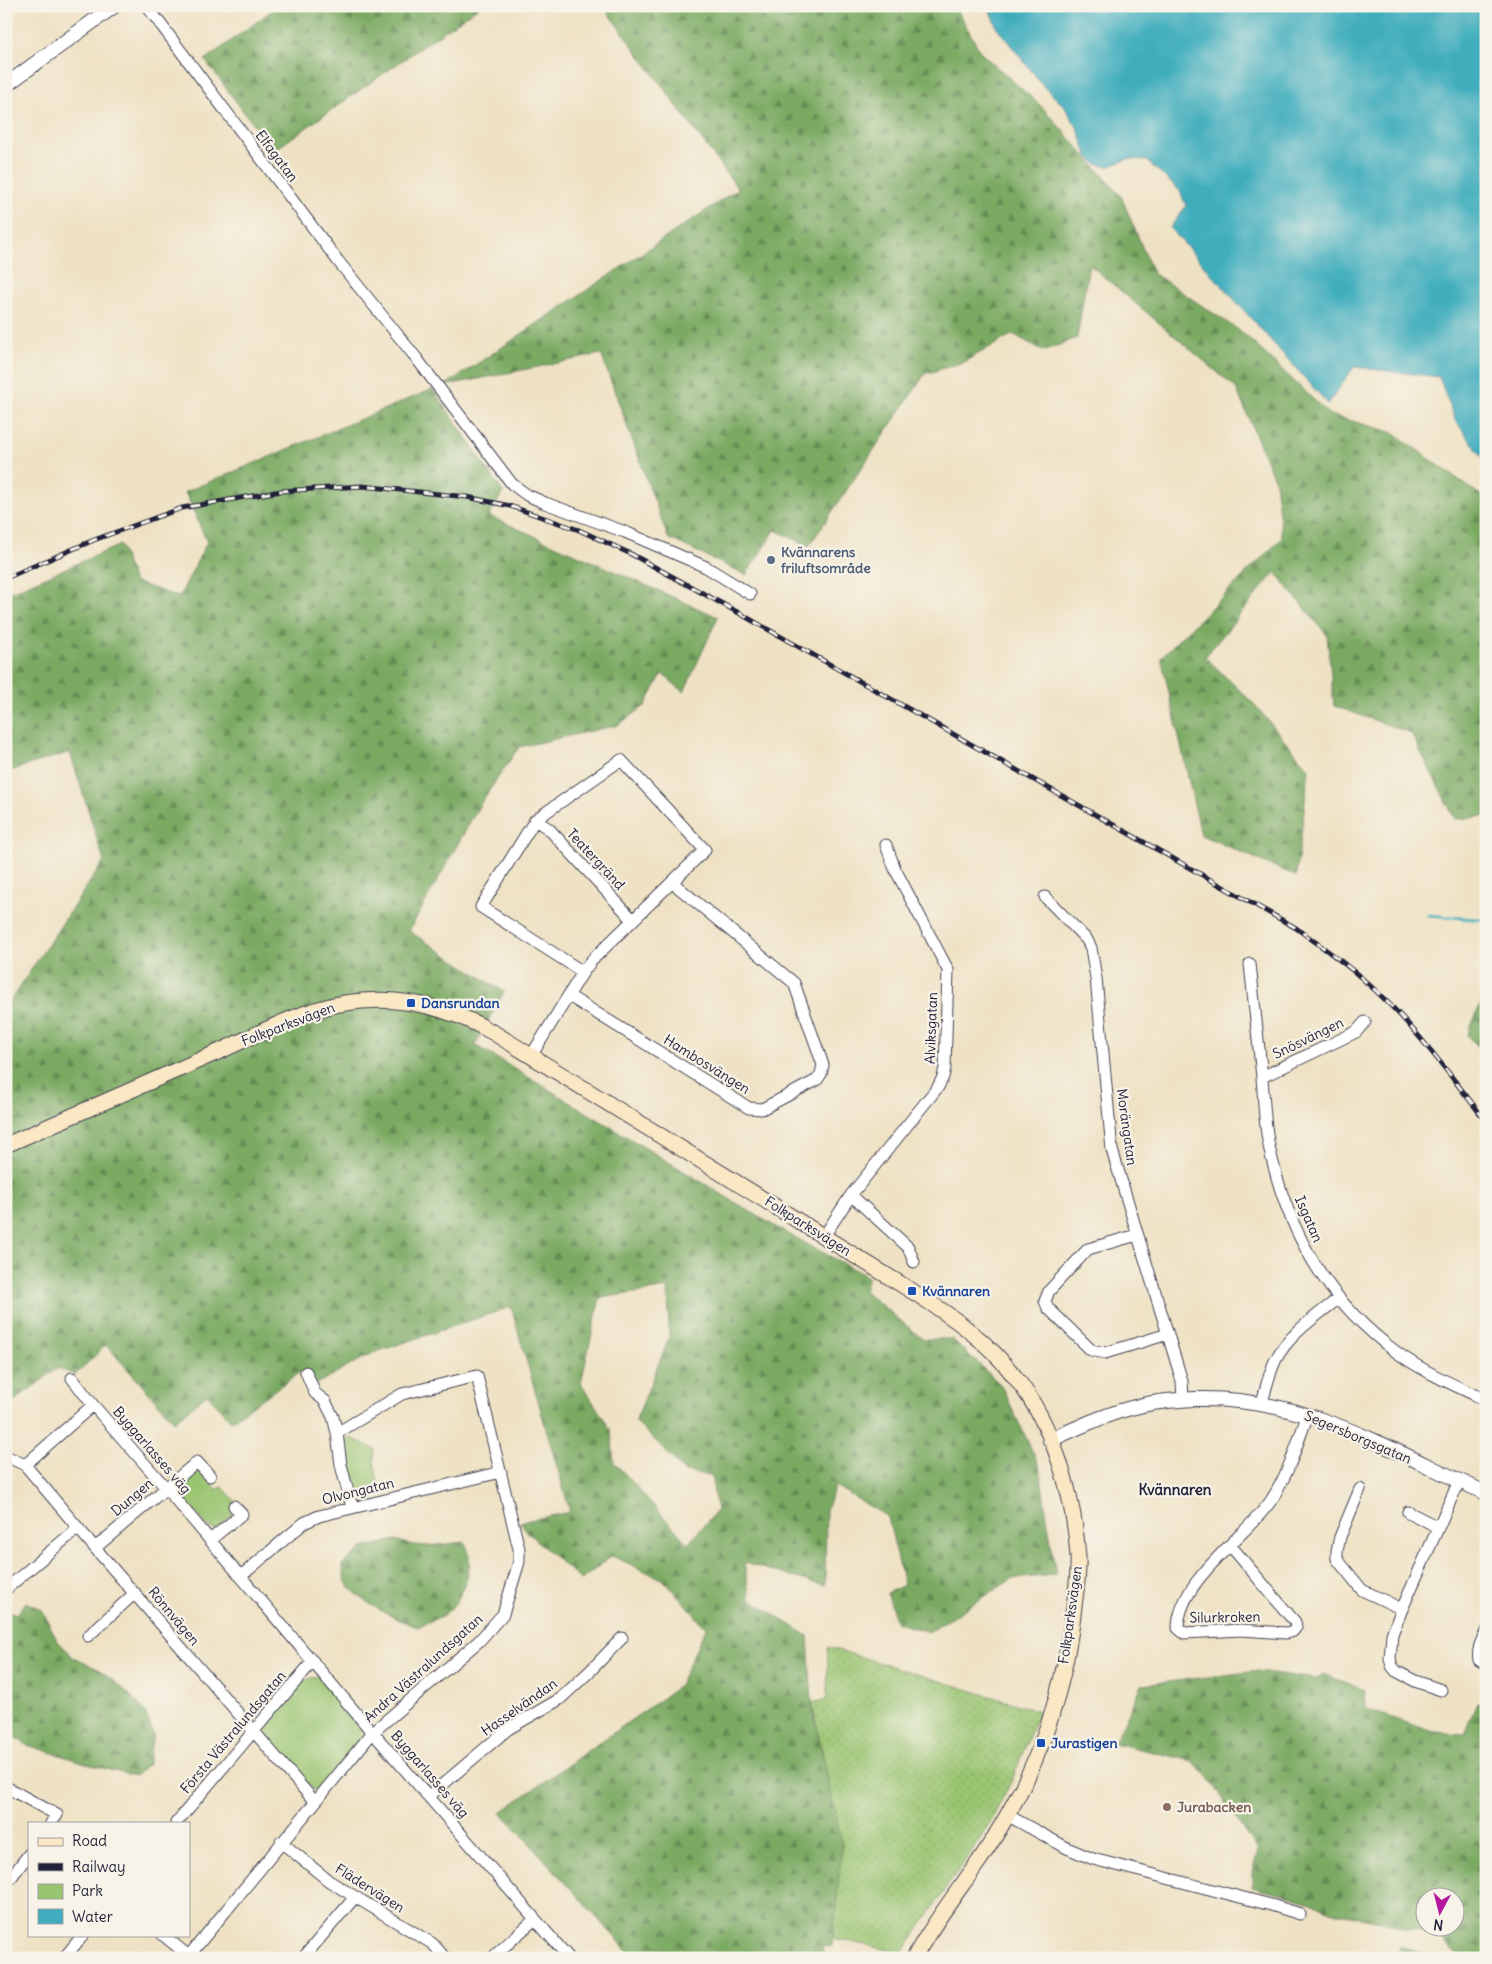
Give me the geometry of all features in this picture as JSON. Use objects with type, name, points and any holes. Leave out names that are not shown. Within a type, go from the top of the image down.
[{"type":"main road","name":"Folkparksvägen","points":[[6,1145],[318,1009],[344,1003],[393,1001],[421,1004],[450,1012],[478,1024],[930,1302],[976,1335],[1006,1366],[1038,1412],[1062,1470],[1071,1501],[1078,1558],[1075,1598],[1062,1673],[1052,1710],[1037,1754],[1022,1788],[993,1840],[942,1912],[914,1958]]},
{"type":"street","points":[[6,85],[114,6]]},
{"type":"street","name":"Elfagatan","points":[[146,6],[297,206],[512,484],[528,495],[545,503],[625,532],[706,567],[750,594]]},
{"type":"street","points":[[531,1056],[592,960],[705,850],[621,760],[535,820],[481,908],[583,972]]},
{"type":"street","name":"Teatergränd","points":[[535,820],[549,829],[633,920]]},
{"type":"street","name":"Alviksgatan","points":[[824,1236],[851,1195],[938,1087],[945,1068],[948,970],[895,869],[886,845]]},
{"type":"street","name":"Hambosvängen","points":[[569,996],[749,1108],[762,1109],[817,1080],[822,1074],[823,1065],[794,983],[673,883]]},
{"type":"street","name":"Morängatan","points":[[1045,898],[1087,940],[1091,948],[1096,978],[1112,1150],[1182,1381],[1183,1400]]},
{"type":"street","name":"Isgatan","points":[[1250,964],[1271,1157],[1287,1209],[1304,1248],[1318,1271],[1339,1298],[1381,1340],[1427,1372],[1486,1400]]},
{"type":"street","name":"Snösvängen","points":[[1262,1077],[1356,1032],[1365,1022]]},
{"type":"street","points":[[851,1195],[908,1247],[914,1262]]},
{"type":"street","points":[[1137,1235],[1088,1249],[1049,1291],[1045,1301],[1048,1308],[1091,1350],[1105,1354],[1168,1334]]},
{"type":"street","points":[[1262,1403],[1271,1369],[1281,1351],[1293,1336],[1339,1298]]},
{"type":"street","points":[[306,1372],[315,1393],[325,1400],[333,1417],[338,1433],[341,1465],[352,1507]]},
{"type":"street","name":"Andra Västralundsgatan","points":[[189,1957],[281,1842],[373,1732],[479,1641],[503,1614],[520,1562],[519,1549],[477,1376],[402,1394],[338,1433]]},
{"type":"street","name":"Byggarlasses väg","points":[[72,1378],[93,1406],[166,1488],[373,1732],[569,1958]]},
{"type":"street","name":"Segersborgsgatan","points":[[1050,1440],[1139,1405],[1183,1400],[1225,1399],[1262,1403],[1308,1414],[1344,1428],[1486,1493]]},
{"type":"street","points":[[25,1465],[93,1406]]},
{"type":"street","name":"Silurkroken","points":[[1230,1545],[1295,1622],[1296,1628],[1293,1632],[1241,1630],[1195,1634],[1184,1633],[1178,1628],[1181,1610],[1190,1593],[1216,1558],[1259,1516],[1274,1494],[1288,1468],[1308,1414]]},
{"type":"street","name":"Rönnvägen","points":[[6,1456],[25,1465],[315,1802]]},
{"type":"street","name":"Dungen","points":[[95,1548],[197,1462],[210,1476]]},
{"type":"street","name":"Olvongatan","points":[[241,1576],[304,1523],[319,1516],[501,1472]]},
{"type":"street","points":[[1441,1690],[1415,1681],[1392,1666],[1390,1659],[1392,1634],[1459,1481]]},
{"type":"street","points":[[1360,1489],[1340,1537],[1337,1559],[1362,1590],[1373,1597],[1402,1609]]},
{"type":"street","points":[[210,1540],[242,1514],[234,1506]]},
{"type":"street","points":[[1408,1512],[1438,1527]]},
{"type":"street","points":[[6,1589],[78,1528]]},
{"type":"street","points":[[88,1636],[135,1593]]},
{"type":"street","points":[[1486,1632],[1478,1649],[1480,1660],[1486,1664]]},
{"type":"street","name":"Hasselvändan","points":[[429,1796],[508,1730],[560,1699],[622,1638]]},
{"type":"street","name":"Första Västralundsgatan","points":[[177,1822],[313,1661]]},
{"type":"street","points":[[6,1787],[54,1819]]},
{"type":"street","points":[[1007,1815],[1067,1848],[1093,1859],[1300,1914]]},
{"type":"street","name":"Flädervägen","points":[[281,1842],[329,1881],[433,1944],[444,1958]]},
{"type":"street","points":[[6,1884],[28,1855]]},
{"type":"street","points":[[303,1958],[355,1897]]},
{"type":"street","points":[[492,1958],[535,1919]]},
{"type":"street","points":[[64,1958],[82,1936]]},
{"type":"street","points":[[165,1936],[189,1957]]},
{"type":"green space","points":[[278,6],[480,6],[273,151],[205,60]]},
{"type":"green space","points":[[603,6],[955,6],[981,53],[1042,107],[1121,196],[1153,273],[1243,333],[1330,415],[1392,432],[1486,499],[1486,816],[1455,819],[1411,733],[1334,706],[1327,635],[1275,572],[1205,657],[1255,705],[1309,769],[1296,876],[1201,835],[1161,657],[1282,538],[1275,481],[1236,388],[1089,264],[1077,338],[1043,351],[1013,334],[964,362],[925,374],[809,546],[775,530],[746,575],[668,538],[601,354],[444,386],[738,189]]},
{"type":"green space","points":[[433,389],[503,492],[489,516],[718,617],[684,692],[662,674],[645,706],[618,725],[519,747],[482,801],[409,931],[504,992],[475,1045],[776,1227],[868,1277],[864,1291],[923,1339],[952,1339],[1001,1385],[1039,1465],[1056,1575],[1012,1579],[929,1632],[897,1623],[887,1593],[904,1585],[888,1517],[835,1486],[826,1510],[825,1586],[744,1563],[750,1599],[808,1636],[812,1704],[842,1845],[832,1947],[823,1946],[822,1958],[634,1958],[501,1812],[678,1687],[706,1628],[660,1578],[612,1556],[581,1580],[530,1535],[520,1522],[570,1512],[511,1307],[373,1353],[316,1384],[300,1372],[231,1421],[207,1394],[174,1421],[106,1345],[75,1375],[58,1368],[6,1407],[6,1007],[104,861],[70,752],[6,772],[6,594],[120,545],[134,582],[179,597],[207,542],[185,492]],"holes":[[[668,1288],[669,1338],[635,1422],[685,1472],[711,1475],[717,1510],[688,1544],[614,1462],[611,1430],[581,1383],[600,1298]]]},
{"type":"green space","points":[[1486,991],[1486,1053],[1467,1036]]},
{"type":"green space","points":[[351,1438],[375,1449],[374,1461],[380,1494],[361,1501],[355,1494],[343,1444],[345,1440]]},
{"type":"green space","points":[[198,1469],[217,1490],[222,1486],[235,1501],[234,1513],[216,1530],[208,1527],[177,1491],[179,1485]]},
{"type":"green space","points":[[396,1540],[422,1546],[465,1542],[468,1551],[468,1573],[463,1589],[455,1604],[443,1615],[418,1627],[390,1615],[360,1597],[347,1584],[345,1578],[342,1565],[362,1548]]},
{"type":"green space","points":[[26,1602],[42,1610],[57,1640],[74,1658],[98,1669],[124,1689],[145,1711],[153,1734],[148,1764],[135,1776],[27,1745],[6,1732],[6,1610],[17,1614]]},
{"type":"green space","points":[[828,1647],[1039,1711],[1012,1780],[987,1829],[902,1953],[833,1938],[842,1845],[812,1703],[827,1699]]},
{"type":"green space","points":[[1258,1671],[1316,1679],[1323,1674],[1365,1690],[1366,1709],[1434,1732],[1464,1734],[1477,1703],[1486,1706],[1486,1958],[1460,1958],[1438,1936],[1464,1936],[1464,1886],[1414,1886],[1414,1930],[1339,1914],[1310,1902],[1252,1887],[1252,1872],[1258,1851],[1208,1776],[1192,1761],[1114,1743],[1142,1685]]},
{"type":"green space","points":[[316,1676],[321,1677],[362,1728],[363,1738],[316,1791],[307,1785],[264,1732],[266,1725],[302,1681]]},
{"type":"green space","points":[[1400,1946],[1427,1954],[1431,1958],[1397,1958]]},
{"type":"water","points":[[988,6],[1486,6],[1486,462],[1455,420],[1439,377],[1354,367],[1328,404],[1170,228],[1186,206],[1180,191],[1146,160],[1128,159],[1108,167],[1096,164],[1088,157],[1077,127],[1064,106],[1045,88],[997,28]]},
{"type":"waterway","points":[[1428,915],[1486,920]]},
{"type":"railway","points":[[6,578],[94,540],[182,508],[281,491],[362,486],[467,497],[510,506],[579,530],[631,554],[739,613],[1296,928],[1323,947],[1383,997],[1429,1048],[1486,1121]]},
{"type":"place","name":"Kvännarens friluftsområde","points":[[771,560]]},
{"type":"place","name":"Dansrundan","points":[[411,1003]]},
{"type":"place","name":"Kvännaren","points":[[912,1291]]},
{"type":"place","name":"Jurastigen","points":[[1041,1743]]},
{"type":"place","name":"Jurabacken","points":[[1167,1807]]},
{"type":"district","name":"Kvännaren","points":[[1175,1490]]}]
